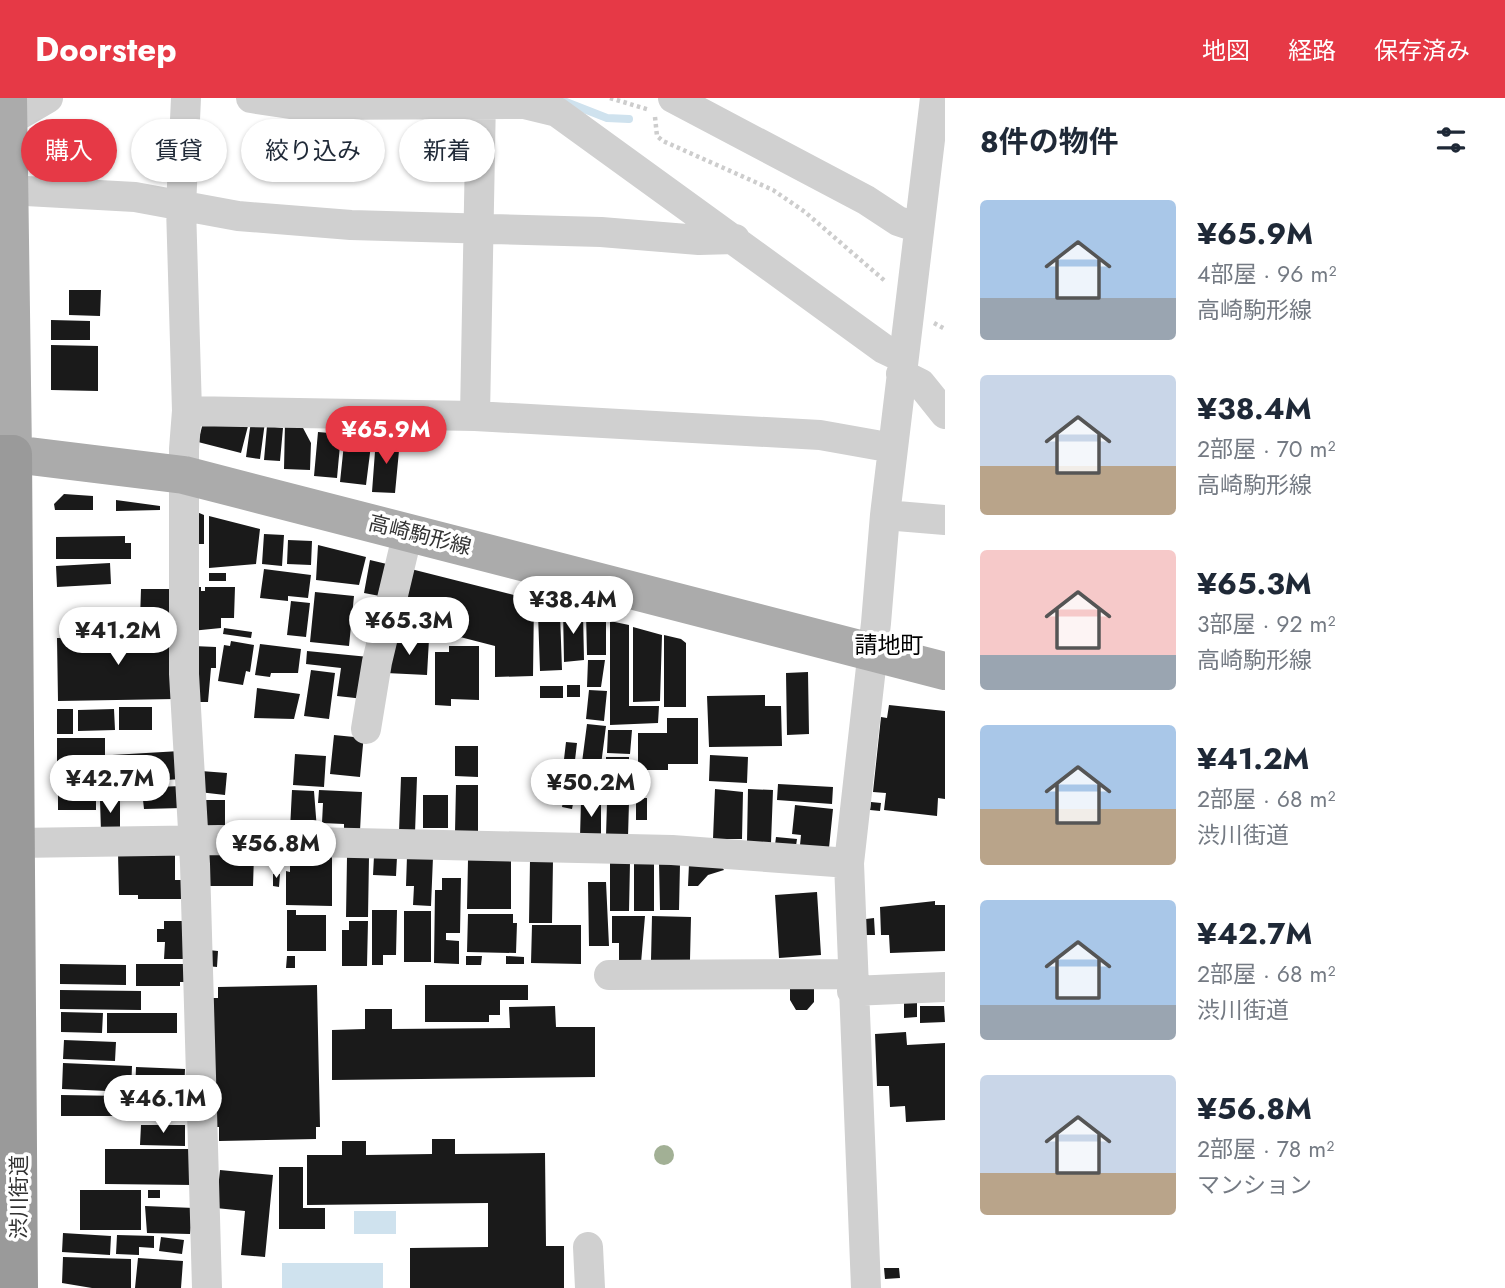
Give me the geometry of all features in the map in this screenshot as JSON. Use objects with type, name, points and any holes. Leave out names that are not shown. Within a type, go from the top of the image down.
[{"type":"highway","name":"渋川街道","points":[[7,454],[16,1286]]},
{"type":"main road","name":"渋川街道","points":[[7,110],[7,454]]},
{"type":"main road","name":"高崎駒形線","points":[[7,454],[184,475],[945,671]]},
{"type":"street","points":[[7,110],[48,98]]},
{"type":"street","points":[[186,98],[181,207],[187,411],[184,475],[184,674],[194,843],[207,1288]]},
{"type":"street","points":[[251,98],[297,105],[481,100],[524,104],[557,112],[884,349],[921,384],[945,414]]},
{"type":"street","points":[[673,98],[829,180],[898,221],[919,228]]},
{"type":"street","points":[[866,1288],[849,863],[873,652],[885,515],[935,98]]},
{"type":"street","points":[[475,416],[481,100]]},
{"type":"street","points":[[8,190],[135,197],[238,216],[351,225],[601,232],[699,240],[735,239]]},
{"type":"street","points":[[187,411],[475,416],[820,435],[893,448]]},
{"type":"street","points":[[885,515],[945,520]]},
{"type":"street","points":[[366,729],[377,662],[408,532]]},
{"type":"street","points":[[11,862],[220,840],[672,850],[849,863]]},
{"type":"street","points":[[609,975],[945,986]]},
{"type":"street","points":[[588,1247],[590,1288]]},
{"type":"path","points":[[610,98],[650,110],[655,115],[657,136],[663,141],[744,175],[794,204],[894,290]]},
{"type":"water","points":[[354,1211],[396,1211],[396,1234],[354,1234]]},
{"type":"water","points":[[282,1263],[383,1263],[383,1288],[282,1288]]},
{"type":"building","points":[[69,290],[101,290],[100,316],[69,315]]},
{"type":"building","points":[[51,320],[90,321],[90,340],[51,340]]},
{"type":"building","points":[[51,345],[98,346],[98,391],[51,390]]},
{"type":"building","points":[[205,415],[248,426],[241,453],[198,442]]},
{"type":"building","points":[[251,421],[265,422],[260,459],[246,457]]},
{"type":"building","points":[[285,422],[302,426],[311,443],[310,470],[284,469]]},
{"type":"building","points":[[267,426],[283,428],[280,461],[264,460]]},
{"type":"building","points":[[318,432],[341,434],[337,478],[314,476]]},
{"type":"building","points":[[345,434],[372,437],[366,485],[340,482]]},
{"type":"building","points":[[376,438],[400,440],[395,493],[372,492]]},
{"type":"building","points":[[64,494],[93,496],[93,510],[55,510],[54,504]]},
{"type":"building","points":[[116,500],[160,506],[160,510],[116,511]]},
{"type":"building","points":[[192,510],[204,515],[204,544],[191,544]]},
{"type":"building","points":[[209,516],[260,529],[256,564],[209,568]]},
{"type":"building","points":[[264,534],[284,535],[282,566],[262,564]]},
{"type":"building","points":[[125,536],[125,543],[131,543],[131,559],[56,559],[56,537]]},
{"type":"building","points":[[288,540],[312,541],[311,565],[287,564]]},
{"type":"building","points":[[318,545],[366,557],[359,585],[316,580]]},
{"type":"building","points":[[370,560],[391,565],[385,597],[364,593]]},
{"type":"building","points":[[110,563],[111,584],[57,587],[56,566]]},
{"type":"building","points":[[407,568],[534,600],[533,676],[495,677],[495,646],[398,621]]},
{"type":"building","points":[[264,569],[311,575],[308,598],[288,596],[288,601],[260,598]]},
{"type":"building","points":[[209,573],[226,573],[226,581],[209,581]]},
{"type":"building","points":[[192,587],[201,587],[201,591],[205,591],[205,587],[235,587],[234,618],[221,618],[221,628],[191,631]]},
{"type":"building","points":[[141,589],[170,589],[178,619],[140,620]]},
{"type":"building","points":[[315,592],[354,596],[349,646],[310,642]]},
{"type":"building","points":[[291,601],[310,603],[306,637],[287,635]]},
{"type":"building","points":[[563,608],[583,613],[584,660],[564,662]]},
{"type":"building","points":[[560,613],[562,670],[540,671],[538,614]]},
{"type":"building","points":[[586,613],[606,620],[606,655],[587,655]]},
{"type":"building","points":[[610,621],[629,625],[629,706],[659,706],[658,723],[610,725]]},
{"type":"building","points":[[147,625],[173,625],[175,699],[58,701],[57,638],[147,637]]},
{"type":"building","points":[[633,627],[662,635],[660,701],[633,702]]},
{"type":"building","points":[[224,628],[252,632],[251,638],[223,634]]},
{"type":"building","points":[[664,635],[686,643],[686,707],[664,707]]},
{"type":"building","points":[[393,639],[429,639],[427,675],[386,673]]},
{"type":"building","points":[[231,641],[254,645],[250,672],[246,671],[243,685],[218,681],[224,645],[230,646]]},
{"type":"building","points":[[260,644],[301,649],[298,673],[271,673],[270,677],[255,675]]},
{"type":"building","points":[[193,646],[216,647],[216,668],[211,668],[208,702],[192,702]]},
{"type":"building","points":[[449,646],[479,646],[479,700],[451,699],[451,706],[435,705],[435,652],[449,652]]},
{"type":"building","points":[[307,651],[369,657],[364,699],[337,696],[341,668],[306,664]]},
{"type":"building","points":[[588,660],[605,660],[601,687],[587,687]]},
{"type":"building","points":[[311,670],[335,673],[329,719],[304,716]]},
{"type":"building","points":[[808,672],[809,734],[787,735],[786,673]]},
{"type":"building","points":[[567,685],[580,685],[580,697],[567,697]]},
{"type":"building","points":[[540,686],[563,686],[563,698],[540,698]]},
{"type":"building","points":[[257,688],[300,694],[294,719],[254,718]]},
{"type":"building","points":[[589,690],[607,691],[604,721],[586,719]]},
{"type":"building","points":[[765,695],[765,706],[781,706],[782,746],[709,747],[707,696]]},
{"type":"building","points":[[889,705],[945,711],[945,799],[938,798],[937,816],[884,810],[886,793],[873,792],[881,717],[887,718]]},
{"type":"building","points":[[119,707],[152,707],[152,730],[119,730]]},
{"type":"building","points":[[57,709],[73,709],[73,734],[57,734]]},
{"type":"building","points":[[114,709],[115,730],[78,731],[78,710]]},
{"type":"building","points":[[667,718],[698,718],[698,764],[668,764],[668,770],[638,770],[638,733],[667,733]]},
{"type":"building","points":[[587,724],[606,726],[597,796],[578,793]]},
{"type":"building","points":[[608,730],[632,730],[630,754],[607,753]]},
{"type":"building","points":[[354,733],[364,734],[360,777],[330,774],[334,735],[354,737]]},
{"type":"building","points":[[57,738],[105,738],[105,765],[57,765]]},
{"type":"building","points":[[566,742],[577,743],[572,786],[561,785]]},
{"type":"building","points":[[455,746],[478,746],[478,777],[455,776]]},
{"type":"building","points":[[180,751],[181,779],[105,784],[104,770],[113,769],[112,755]]},
{"type":"building","points":[[295,754],[326,756],[324,787],[293,785]]},
{"type":"building","points":[[710,755],[748,757],[747,783],[709,781]]},
{"type":"building","points":[[606,757],[629,757],[629,793],[606,793]]},
{"type":"building","points":[[57,769],[100,769],[100,786],[57,785]]},
{"type":"building","points":[[201,771],[227,773],[225,795],[199,792]]},
{"type":"building","points":[[401,777],[417,777],[415,833],[399,832]]},
{"type":"building","points":[[778,784],[833,787],[832,804],[777,800]]},
{"type":"building","points":[[456,785],[478,785],[478,832],[455,832]]},
{"type":"building","points":[[181,786],[182,808],[144,809],[143,800],[134,801],[134,788]]},
{"type":"building","points":[[58,789],[106,790],[106,796],[96,796],[96,810],[58,810]]},
{"type":"building","points":[[715,789],[743,792],[742,839],[713,839]]},
{"type":"building","points":[[748,789],[773,790],[771,843],[747,842]]},
{"type":"building","points":[[292,790],[314,791],[317,830],[290,829]]},
{"type":"building","points":[[319,790],[362,792],[360,831],[344,831],[344,824],[322,823],[323,803],[318,803]]},
{"type":"building","points":[[423,795],[448,795],[448,828],[423,828]]},
{"type":"building","points":[[564,796],[574,799],[572,809],[562,807]]},
{"type":"building","points":[[636,798],[647,798],[647,820],[636,820]]},
{"type":"building","points":[[120,799],[120,831],[101,832],[100,800]]},
{"type":"building","points":[[201,800],[225,800],[225,827],[200,827]]},
{"type":"building","points":[[581,801],[601,801],[601,837],[580,837]]},
{"type":"building","points":[[607,802],[629,802],[628,837],[606,836]]},
{"type":"building","points":[[871,802],[881,803],[880,811],[870,810]]},
{"type":"building","points":[[795,805],[833,809],[829,848],[800,845],[801,835],[792,834]]},
{"type":"building","points":[[776,837],[797,839],[796,846],[775,845]]},
{"type":"building","points":[[118,853],[175,853],[175,880],[181,880],[181,899],[138,899],[138,895],[119,895]]},
{"type":"building","points":[[208,854],[254,854],[253,886],[208,886]]},
{"type":"building","points":[[290,856],[332,857],[332,906],[286,905],[286,871],[290,872]]},
{"type":"building","points":[[374,856],[397,857],[396,876],[373,875]]},
{"type":"building","points":[[407,856],[433,857],[431,906],[413,905],[414,886],[406,886]]},
{"type":"building","points":[[347,857],[369,857],[368,917],[346,917]]},
{"type":"building","points":[[468,860],[511,860],[511,909],[467,909]]},
{"type":"building","points":[[530,860],[553,860],[552,923],[529,923]]},
{"type":"building","points":[[610,862],[630,862],[629,911],[610,911]]},
{"type":"building","points":[[634,862],[654,862],[654,911],[634,911]]},
{"type":"building","points":[[659,863],[680,864],[679,910],[660,910]]},
{"type":"building","points":[[689,864],[720,864],[724,870],[708,875],[698,886],[688,886]]},
{"type":"building","points":[[273,874],[280,874],[279,887],[273,886]]},
{"type":"building","points":[[442,878],[461,878],[460,933],[446,933],[446,940],[459,941],[459,964],[434,963],[435,890],[442,890]]},
{"type":"building","points":[[588,882],[606,882],[609,946],[589,946]]},
{"type":"building","points":[[817,892],[821,955],[779,958],[775,895]]},
{"type":"building","points":[[935,901],[935,905],[945,905],[945,951],[890,953],[889,935],[881,935],[880,907]]},
{"type":"building","points":[[287,910],[296,910],[296,915],[326,915],[326,951],[287,951]]},
{"type":"building","points":[[372,910],[397,910],[396,955],[383,955],[383,965],[372,965]]},
{"type":"building","points":[[404,911],[431,911],[431,962],[404,962]]},
{"type":"building","points":[[468,914],[513,914],[513,923],[517,923],[516,953],[467,952]]},
{"type":"building","points":[[612,916],[645,916],[641,963],[619,963],[619,943],[612,943]]},
{"type":"building","points":[[652,916],[691,917],[690,960],[651,960]]},
{"type":"building","points":[[874,918],[875,935],[866,935],[866,919]]},
{"type":"building","points":[[164,921],[188,921],[187,959],[164,959],[165,942],[157,942],[157,929],[164,929]]},
{"type":"building","points":[[349,921],[368,921],[367,966],[342,966],[342,930],[349,930]]},
{"type":"building","points":[[532,925],[581,925],[581,964],[531,963]]},
{"type":"building","points":[[208,950],[218,951],[217,967],[207,966]]},
{"type":"building","points":[[287,956],[295,956],[295,968],[286,968]]},
{"type":"building","points":[[466,956],[482,956],[481,965],[466,965]]},
{"type":"building","points":[[506,956],[524,957],[524,964],[506,964]]},
{"type":"building","points":[[60,964],[126,965],[126,985],[60,984]]},
{"type":"building","points":[[136,964],[188,964],[188,982],[180,982],[180,986],[136,986]]},
{"type":"building","points":[[317,985],[320,1127],[316,1127],[316,1139],[219,1141],[219,1127],[214,1127],[213,998],[218,998],[218,987]]},
{"type":"building","points":[[425,985],[528,985],[528,1000],[500,1000],[500,1015],[489,1015],[489,1022],[425,1022]]},
{"type":"building","points":[[790,989],[814,989],[814,1002],[807,1010],[796,1010],[790,1000]]},
{"type":"building","points":[[60,990],[141,991],[141,1010],[60,1009]]},
{"type":"building","points":[[904,996],[917,1003],[917,1017],[904,1018]]},
{"type":"building","points":[[555,1006],[556,1027],[595,1027],[595,1077],[332,1080],[332,1030],[365,1029],[365,1009],[392,1009],[392,1029],[510,1028],[509,1007]]},
{"type":"building","points":[[920,1006],[944,1006],[945,1022],[920,1023]]},
{"type":"building","points":[[61,1012],[103,1013],[102,1033],[61,1032]]},
{"type":"building","points":[[107,1013],[177,1013],[177,1033],[107,1033]]},
{"type":"building","points":[[906,1032],[907,1045],[945,1043],[945,1120],[906,1122],[905,1106],[890,1107],[889,1086],[877,1086],[875,1034]]},
{"type":"building","points":[[64,1040],[116,1042],[115,1061],[63,1059]]},
{"type":"building","points":[[63,1063],[132,1066],[131,1092],[62,1089]]},
{"type":"building","points":[[136,1067],[185,1069],[184,1096],[135,1094]]},
{"type":"building","points":[[61,1095],[123,1096],[123,1116],[61,1116]]},
{"type":"building","points":[[127,1098],[193,1100],[192,1120],[127,1119]]},
{"type":"building","points":[[141,1125],[185,1125],[185,1146],[140,1145]]},
{"type":"building","points":[[432,1139],[455,1139],[455,1154],[545,1153],[546,1246],[564,1246],[564,1288],[410,1288],[410,1248],[488,1247],[488,1203],[307,1205],[307,1155],[342,1155],[342,1141],[366,1141],[366,1155],[432,1154]]},
{"type":"building","points":[[105,1149],[194,1149],[194,1185],[105,1184]]},
{"type":"building","points":[[279,1167],[303,1167],[303,1208],[325,1208],[325,1229],[279,1229]]},
{"type":"building","points":[[220,1170],[273,1175],[265,1257],[241,1255],[245,1211],[216,1208]]},
{"type":"building","points":[[80,1190],[141,1190],[141,1230],[80,1230]]},
{"type":"building","points":[[148,1190],[160,1190],[160,1198],[148,1198]]},
{"type":"building","points":[[145,1206],[194,1208],[190,1234],[147,1233]]},
{"type":"building","points":[[63,1233],[111,1236],[110,1255],[62,1252]]},
{"type":"building","points":[[117,1235],[154,1236],[154,1248],[139,1247],[139,1255],[116,1254]]},
{"type":"building","points":[[161,1237],[184,1240],[182,1254],[159,1251]]},
{"type":"building","points":[[63,1257],[131,1259],[131,1288],[92,1288],[62,1283]]},
{"type":"building","points":[[138,1258],[183,1261],[181,1288],[135,1288]]},
{"type":"building","points":[[884,1268],[899,1268],[900,1278],[885,1279]]},
{"type":"waterway","points":[[561,100],[607,118],[629,119]]},
{"type":"district","name":"請地町","points":[[889,645]]}]
